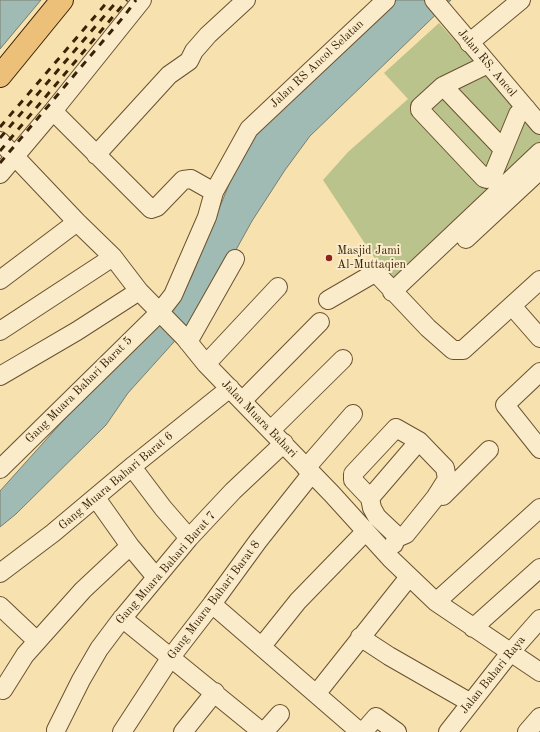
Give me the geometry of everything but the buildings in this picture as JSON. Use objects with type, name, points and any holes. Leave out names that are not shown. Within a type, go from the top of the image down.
[{"type":"highway","points":[[0,76],[62,0]]},
{"type":"street","points":[[0,174],[53,111],[142,0]]},
{"type":"street","points":[[96,155],[169,75],[189,61],[194,50],[246,0]]},
{"type":"street","name":"Jalan RS Ancol Selatan","points":[[214,192],[249,129],[386,0]]},
{"type":"street","points":[[469,43],[521,0]]},
{"type":"street","name":"Jalan RS. Ancol","points":[[446,3],[469,43],[540,124]]},
{"type":"street","points":[[488,64],[443,86],[420,107],[420,110],[484,178],[487,179],[492,177],[518,114],[526,108]]},
{"type":"street","points":[[443,86],[503,149]]},
{"type":"street","points":[[53,111],[151,209],[157,207],[183,180],[191,179],[214,192]]},
{"type":"street","name":"Jalan Muara Bahari","points":[[0,141],[77,222],[113,257],[139,291],[187,340],[206,364],[284,443],[388,556],[436,602],[540,672]]},
{"type":"street","points":[[392,292],[540,152]]},
{"type":"street","points":[[450,253],[540,170]]},
{"type":"street","name":"Gang Muara Bahari Barat 5","points":[[0,469],[160,313],[178,287],[206,217],[214,192]]},
{"type":"street","points":[[0,280],[77,222]]},
{"type":"street","points":[[0,331],[113,257]]},
{"type":"street","points":[[187,340],[235,259]]},
{"type":"street","points":[[328,300],[371,275],[378,275],[392,292],[428,328],[453,350],[463,350],[467,348],[540,280]]},
{"type":"street","points":[[206,364],[278,287]]},
{"type":"street","points":[[0,376],[77,331],[139,291]]},
{"type":"street","points":[[512,306],[540,338]]},
{"type":"street","name":"Gang Muara Bahari Barat 6","points":[[0,573],[54,533],[132,467],[236,395],[320,322]]},
{"type":"street","points":[[271,430],[343,359]]},
{"type":"street","points":[[539,374],[506,402],[505,405],[540,449]]},
{"type":"street","name":"Gang Muara Bahari Barat 8","points":[[122,732],[171,657],[353,414]]},
{"type":"street","points":[[396,428],[419,441],[445,468],[447,479],[435,498],[406,534],[399,537],[377,517],[372,508],[370,498],[353,480],[353,474],[396,428]]},
{"type":"street","points":[[370,498],[419,441]]},
{"type":"street","name":"Gang Muara Bahari Barat 7","points":[[56,730],[81,680],[99,649],[122,618],[189,538],[233,491],[284,443]]},
{"type":"street","points":[[388,556],[445,494],[489,450]]},
{"type":"street","points":[[132,467],[163,508],[189,538]]},
{"type":"street","points":[[96,498],[130,546],[156,576]]},
{"type":"street","points":[[436,602],[540,508]]},
{"type":"street","points":[[262,646],[298,601],[365,532]]},
{"type":"street","points":[[388,556],[395,542],[394,533]]},
{"type":"street","points":[[2,690],[25,655],[37,641],[83,590],[130,546]]},
{"type":"street","points":[[473,628],[540,568]]},
{"type":"street","points":[[317,693],[409,576]]},
{"type":"street","points":[[212,604],[361,732],[376,717],[397,732]]},
{"type":"street","points":[[0,606],[37,641]]},
{"type":"street","points":[[122,618],[263,732],[280,714]]},
{"type":"street","name":"Jalan Bahari Raya","points":[[448,732],[510,653],[540,619]]},
{"type":"street","points":[[360,637],[389,656],[471,703]]},
{"type":"street","points":[[183,732],[215,692]]},
{"type":"street","points":[[527,732],[540,717]]},
{"type":"green space","points":[[439,23],[540,135],[540,147],[391,283],[323,180],[348,152],[408,99],[384,73]]},
{"type":"water","points":[[0,0],[41,0],[0,49]]},
{"type":"water","points":[[396,0],[451,0],[310,136],[285,170],[252,221],[197,320],[182,333],[128,393],[106,425],[16,514],[0,527],[0,491],[97,383],[166,313],[191,278],[232,177],[254,136],[334,52]]},
{"type":"railway","points":[[0,127],[109,0]]},
{"type":"railway","points":[[0,138],[118,0]]},
{"type":"railway","points":[[0,151],[127,0]]},
{"type":"railway","points":[[0,163],[136,0]]},
{"type":"place","name":"Masjid Jami Al-Muttaqien","points":[[329,258]]}]
